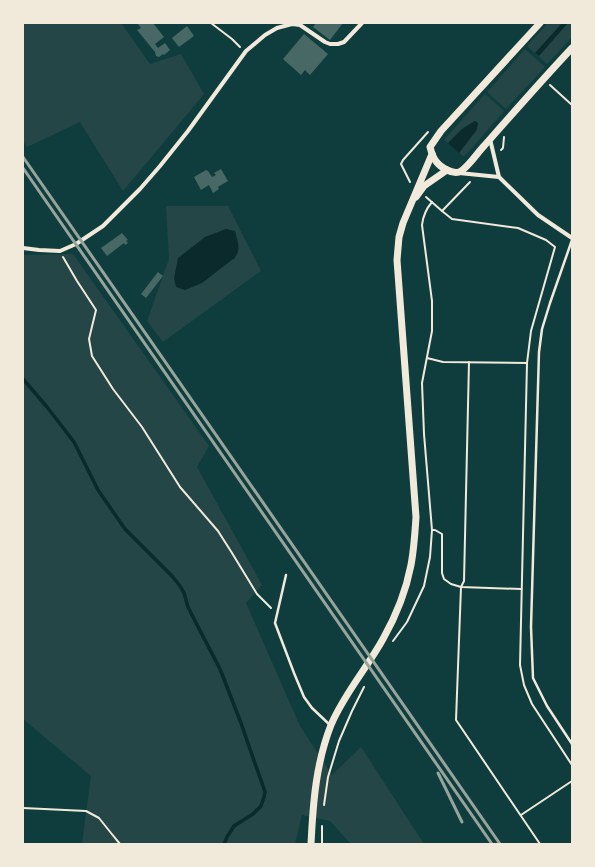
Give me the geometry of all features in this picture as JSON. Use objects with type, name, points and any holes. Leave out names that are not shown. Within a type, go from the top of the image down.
[{"type":"main road","points":[[540,23],[441,131],[430,147],[438,165],[447,170],[458,173],[464,170],[540,81],[572,48]]},
{"type":"main road","points":[[311,844],[314,793],[319,764],[331,726],[348,693],[383,639],[405,589],[411,565],[416,517],[397,260],[399,237],[403,223],[432,154]]},
{"type":"main road","points":[[410,204],[424,186],[447,170]]},
{"type":"street","points":[[23,248],[60,251],[76,244],[102,226],[140,189],[160,166],[188,131],[246,51],[265,35],[277,28],[292,24],[300,25],[324,42],[338,44],[344,42],[362,23]]},
{"type":"street","points":[[490,139],[498,177],[538,215],[572,239]]},
{"type":"street","points":[[458,173],[498,177]]},
{"type":"lane","points":[[572,239],[542,329],[539,352],[531,627],[533,678],[547,706],[572,744]]},
{"type":"lane","points":[[286,575],[275,623],[304,697],[312,708],[331,726]]},
{"type":"path","points":[[211,23],[246,51]]},
{"type":"path","points":[[550,85],[572,106]]},
{"type":"path","points":[[442,211],[470,182]]},
{"type":"path","points":[[425,196],[452,219],[518,228],[546,240],[555,247],[531,331],[527,363],[443,362],[427,358]]},
{"type":"path","points":[[60,251],[96,310],[90,339],[92,356],[114,389],[142,426],[180,487],[218,531],[257,594],[277,614]]},
{"type":"path","points":[[469,362],[464,581],[461,587],[456,720],[540,844]]},
{"type":"path","points":[[432,530],[442,534],[442,573],[444,579],[451,584],[461,587],[521,589]]},
{"type":"path","points":[[324,808],[328,777],[339,741],[352,711]]},
{"type":"path","points":[[521,816],[572,781]]},
{"type":"path","points":[[23,808],[86,811],[99,818],[120,844]]},
{"type":"path","points":[[322,822],[322,844]]},
{"type":"shaded area","points":[[23,23],[121,23],[150,64],[181,54],[204,94],[123,191],[80,122],[27,147],[23,141]]},
{"type":"shaded area","points":[[548,23],[572,23],[572,37],[547,64],[527,46]]},
{"type":"shaded area","points":[[562,23],[568,23],[539,56],[535,53]]},
{"type":"shaded area","points":[[525,49],[545,67],[506,109],[487,92]]},
{"type":"shaded area","points":[[485,94],[504,111],[464,157],[459,153],[477,130],[475,121],[462,129],[448,143],[444,140]]},
{"type":"shaded area","points":[[475,121],[478,123],[477,129],[459,153],[448,143],[462,129]]},
{"type":"shaded area","points":[[166,206],[228,206],[261,271],[163,342],[147,321],[169,259]]},
{"type":"shaded area","points":[[226,229],[235,231],[238,243],[238,253],[233,260],[202,283],[185,290],[176,287],[174,278],[178,258],[205,237]]},
{"type":"shaded area","points":[[73,254],[209,446],[197,467],[262,585],[246,603],[300,726],[332,775],[361,747],[424,844],[351,844],[330,821],[302,815],[295,844],[82,844],[91,776],[23,719],[23,255]]},
{"type":"building","points":[[137,23],[153,23],[164,37],[155,44],[158,48],[165,43],[170,50],[164,55],[163,54],[159,57],[156,56],[155,52],[137,30],[141,28]]},
{"type":"building","points":[[316,23],[343,23],[330,40],[313,27]]},
{"type":"building","points":[[187,26],[194,36],[179,47],[172,38]]},
{"type":"building","points":[[304,34],[328,54],[310,75],[305,70],[301,75],[283,59]]},
{"type":"building","points":[[221,169],[228,181],[218,187],[219,189],[213,193],[209,185],[201,190],[194,177],[206,170],[212,177],[216,175],[214,173]]},
{"type":"building","points":[[122,233],[128,240],[126,241],[128,243],[125,245],[124,243],[107,256],[101,248]]},
{"type":"building","points":[[158,272],[163,276],[146,298],[141,294]]},
{"type":"waterway","points":[[23,379],[74,442],[98,490],[125,529],[180,586],[184,593],[188,607],[220,669],[265,792],[261,806],[253,814],[234,826],[224,844]]},
{"type":"railway","points":[[23,157],[500,844]]},
{"type":"railway","points":[[23,168],[492,844]]},
{"type":"railway","points":[[438,773],[462,822]]}]
